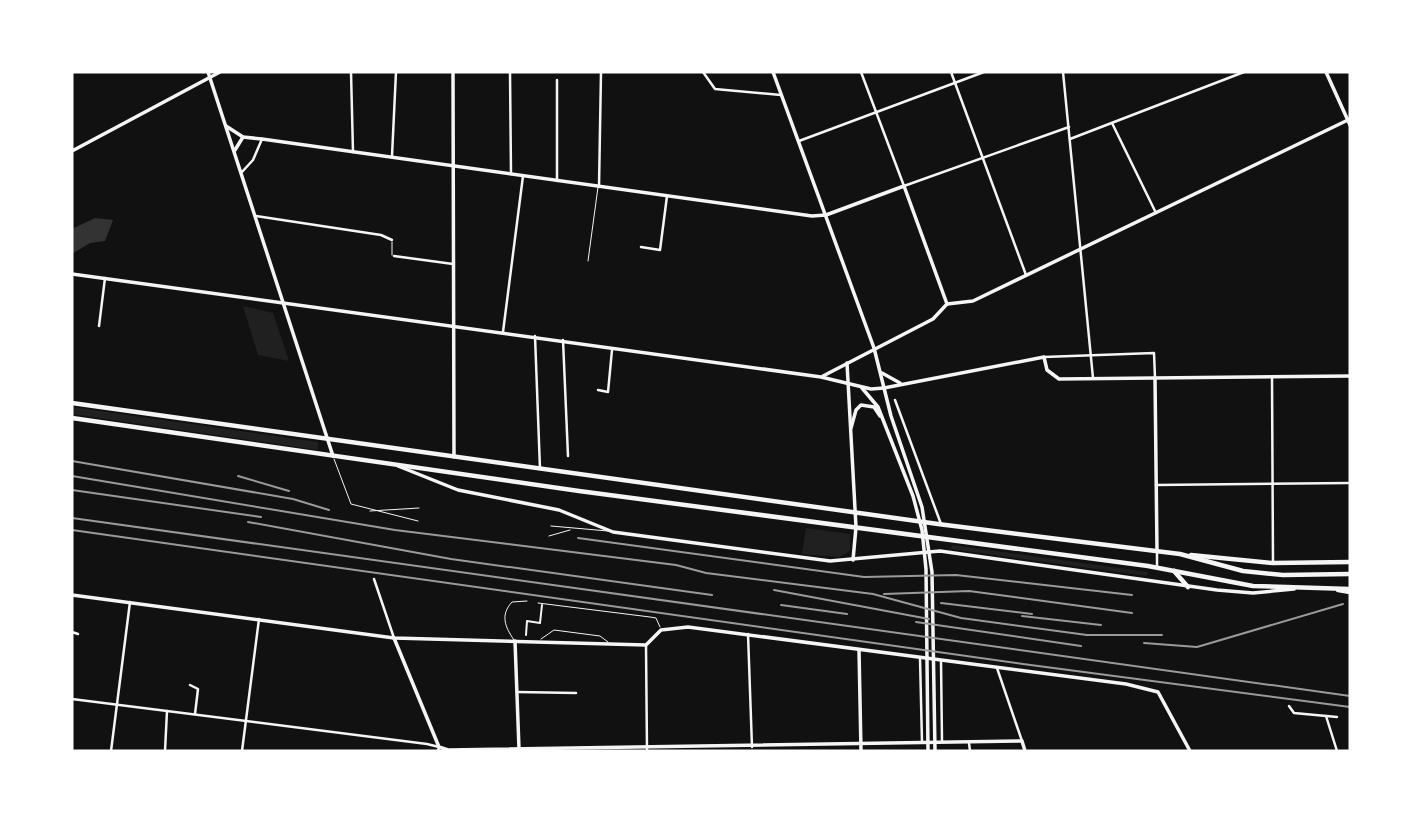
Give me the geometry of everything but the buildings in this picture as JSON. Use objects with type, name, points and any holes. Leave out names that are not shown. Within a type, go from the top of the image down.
[{"type":"main road","points":[[72,403],[540,470],[1180,555],[1273,563],[1350,562]]},
{"type":"main road","points":[[72,418],[333,456],[1157,567],[1253,586],[1350,591]]},
{"type":"main road","points":[[1180,555],[1224,568],[1255,573],[1350,574]]},
{"type":"main road","points":[[1173,570],[1188,587]]},
{"type":"street","points":[[72,151],[210,74],[220,72]]},
{"type":"street","points":[[351,72],[353,152]]},
{"type":"street","points":[[392,158],[396,72]]},
{"type":"street","points":[[453,72],[454,457]]},
{"type":"street","points":[[510,72],[511,174]]},
{"type":"street","points":[[599,187],[601,72]]},
{"type":"street","points":[[703,72],[715,89],[781,95]]},
{"type":"street","points":[[773,72],[874,348],[896,432],[922,507],[930,549],[935,751]]},
{"type":"street","points":[[861,72],[947,304]]},
{"type":"street","points":[[951,72],[1026,275]]},
{"type":"street","points":[[799,141],[984,72]]},
{"type":"street","points":[[1063,72],[1093,378]]},
{"type":"street","points":[[1070,139],[1244,72]]},
{"type":"street","points":[[821,377],[933,319],[947,304],[973,300],[1349,121],[1326,72]]},
{"type":"street","points":[[210,74],[333,456]]},
{"type":"street","points":[[557,80],[557,181]]},
{"type":"street","points":[[1112,123],[1156,213]]},
{"type":"street","points":[[226,126],[243,137],[599,187],[826,215],[1069,127]]},
{"type":"street","points":[[234,152],[243,137]]},
{"type":"street","points":[[241,173],[253,160],[262,139]]},
{"type":"street","points":[[503,332],[523,176]]},
{"type":"street","points":[[641,247],[660,250],[667,196]]},
{"type":"street","points":[[256,216],[387,236],[391,240]]},
{"type":"street","points":[[394,256],[454,264]]},
{"type":"street","points":[[72,274],[613,347],[821,377],[861,387],[884,387],[1044,357],[1154,353],[1157,567]]},
{"type":"street","points":[[99,326],[105,278]]},
{"type":"street","points":[[535,336],[540,470]]},
{"type":"street","points":[[563,340],[568,456]]},
{"type":"street","points":[[598,390],[608,392],[613,347]]},
{"type":"street","points":[[1044,357],[1047,370],[1054,377],[1350,376]]},
{"type":"street","points":[[846,363],[856,527],[853,560]]},
{"type":"street","points":[[882,373],[902,383]]},
{"type":"street","points":[[1272,377],[1273,563]]},
{"type":"street","points":[[861,387],[878,407],[883,418],[918,512],[924,541],[928,751]]},
{"type":"street","points":[[895,400],[941,524]]},
{"type":"street","points":[[851,428],[856,410],[861,405],[874,407],[883,418]]},
{"type":"street","points":[[393,464],[458,490],[559,510],[613,532],[817,559],[853,560],[940,551],[1188,587],[1253,593],[1297,589]]},
{"type":"street","points":[[1157,485],[1350,483]]},
{"type":"street","points":[[374,579],[394,638],[439,749]]},
{"type":"street","points":[[72,595],[394,638],[646,645]]},
{"type":"street","points":[[111,751],[130,603]]},
{"type":"street","points":[[526,635],[527,621],[540,623],[542,605]]},
{"type":"street","points":[[242,751],[259,618]]},
{"type":"street","points":[[647,750],[646,645],[661,629],[681,626],[1126,684],[1158,692],[1190,751]]},
{"type":"street","points":[[72,632],[78,634]]},
{"type":"street","points":[[748,635],[752,749]]},
{"type":"street","points":[[515,641],[519,750]]},
{"type":"street","points":[[859,650],[861,749]]},
{"type":"street","points":[[920,658],[922,744]]},
{"type":"street","points":[[941,661],[942,744]]},
{"type":"street","points":[[997,668],[1025,751]]},
{"type":"street","points":[[190,685],[198,691],[195,714]]},
{"type":"street","points":[[517,692],[576,693]]},
{"type":"street","points":[[72,699],[448,750],[861,749],[1022,741]]},
{"type":"street","points":[[1289,706],[1294,713],[1337,717]]},
{"type":"street","points":[[166,751],[167,711]]},
{"type":"street","points":[[1326,716],[1337,751]]},
{"type":"street","points":[[970,743],[970,751]]},
{"type":"lane","points":[[588,261],[599,187]]},
{"type":"lane","points":[[391,240],[394,256]]},
{"type":"lane","points":[[333,456],[348,500],[368,510],[418,521]]},
{"type":"lane","points":[[368,510],[419,508]]},
{"type":"lane","points":[[551,526],[613,532]]},
{"type":"lane","points":[[549,536],[573,529]]},
{"type":"lane","points":[[515,641],[505,624],[506,611],[512,602],[527,601]]},
{"type":"lane","points":[[538,603],[650,617],[659,622],[661,629]]},
{"type":"lane","points":[[538,642],[554,630],[600,636],[613,644]]},
{"type":"shaded area","points":[[95,218],[113,220],[105,241],[90,243],[72,254],[72,229]]},
{"type":"shaded area","points":[[243,306],[273,313],[289,361],[258,355]]},
{"type":"shaded area","points":[[72,407],[318,442],[318,450],[72,414]]},
{"type":"shaded area","points":[[806,528],[850,534],[850,551],[839,557],[802,554]]},
{"type":"shaded area","points":[[952,545],[1148,572],[1147,576],[951,549]]},
{"type":"railway","points":[[72,461],[293,499],[329,510]]},
{"type":"railway","points":[[72,476],[395,530],[676,565],[706,573],[873,594],[961,618],[1087,635],[1162,635]]},
{"type":"railway","points":[[238,476],[289,491]]},
{"type":"railway","points":[[72,490],[261,517]]},
{"type":"railway","points":[[72,518],[1350,696]]},
{"type":"railway","points":[[248,522],[451,559],[712,595]]},
{"type":"railway","points":[[72,530],[1023,664],[1350,707]]},
{"type":"railway","points":[[578,538],[864,577],[956,575],[1132,595]]},
{"type":"railway","points":[[774,590],[929,619]]},
{"type":"railway","points":[[884,594],[969,591],[1132,613]]},
{"type":"railway","points":[[941,603],[1032,614]]},
{"type":"railway","points":[[1144,643],[1197,647],[1343,604]]},
{"type":"railway","points":[[781,605],[847,614]]},
{"type":"railway","points":[[1022,616],[1101,625]]},
{"type":"railway","points":[[916,622],[1081,646]]}]
